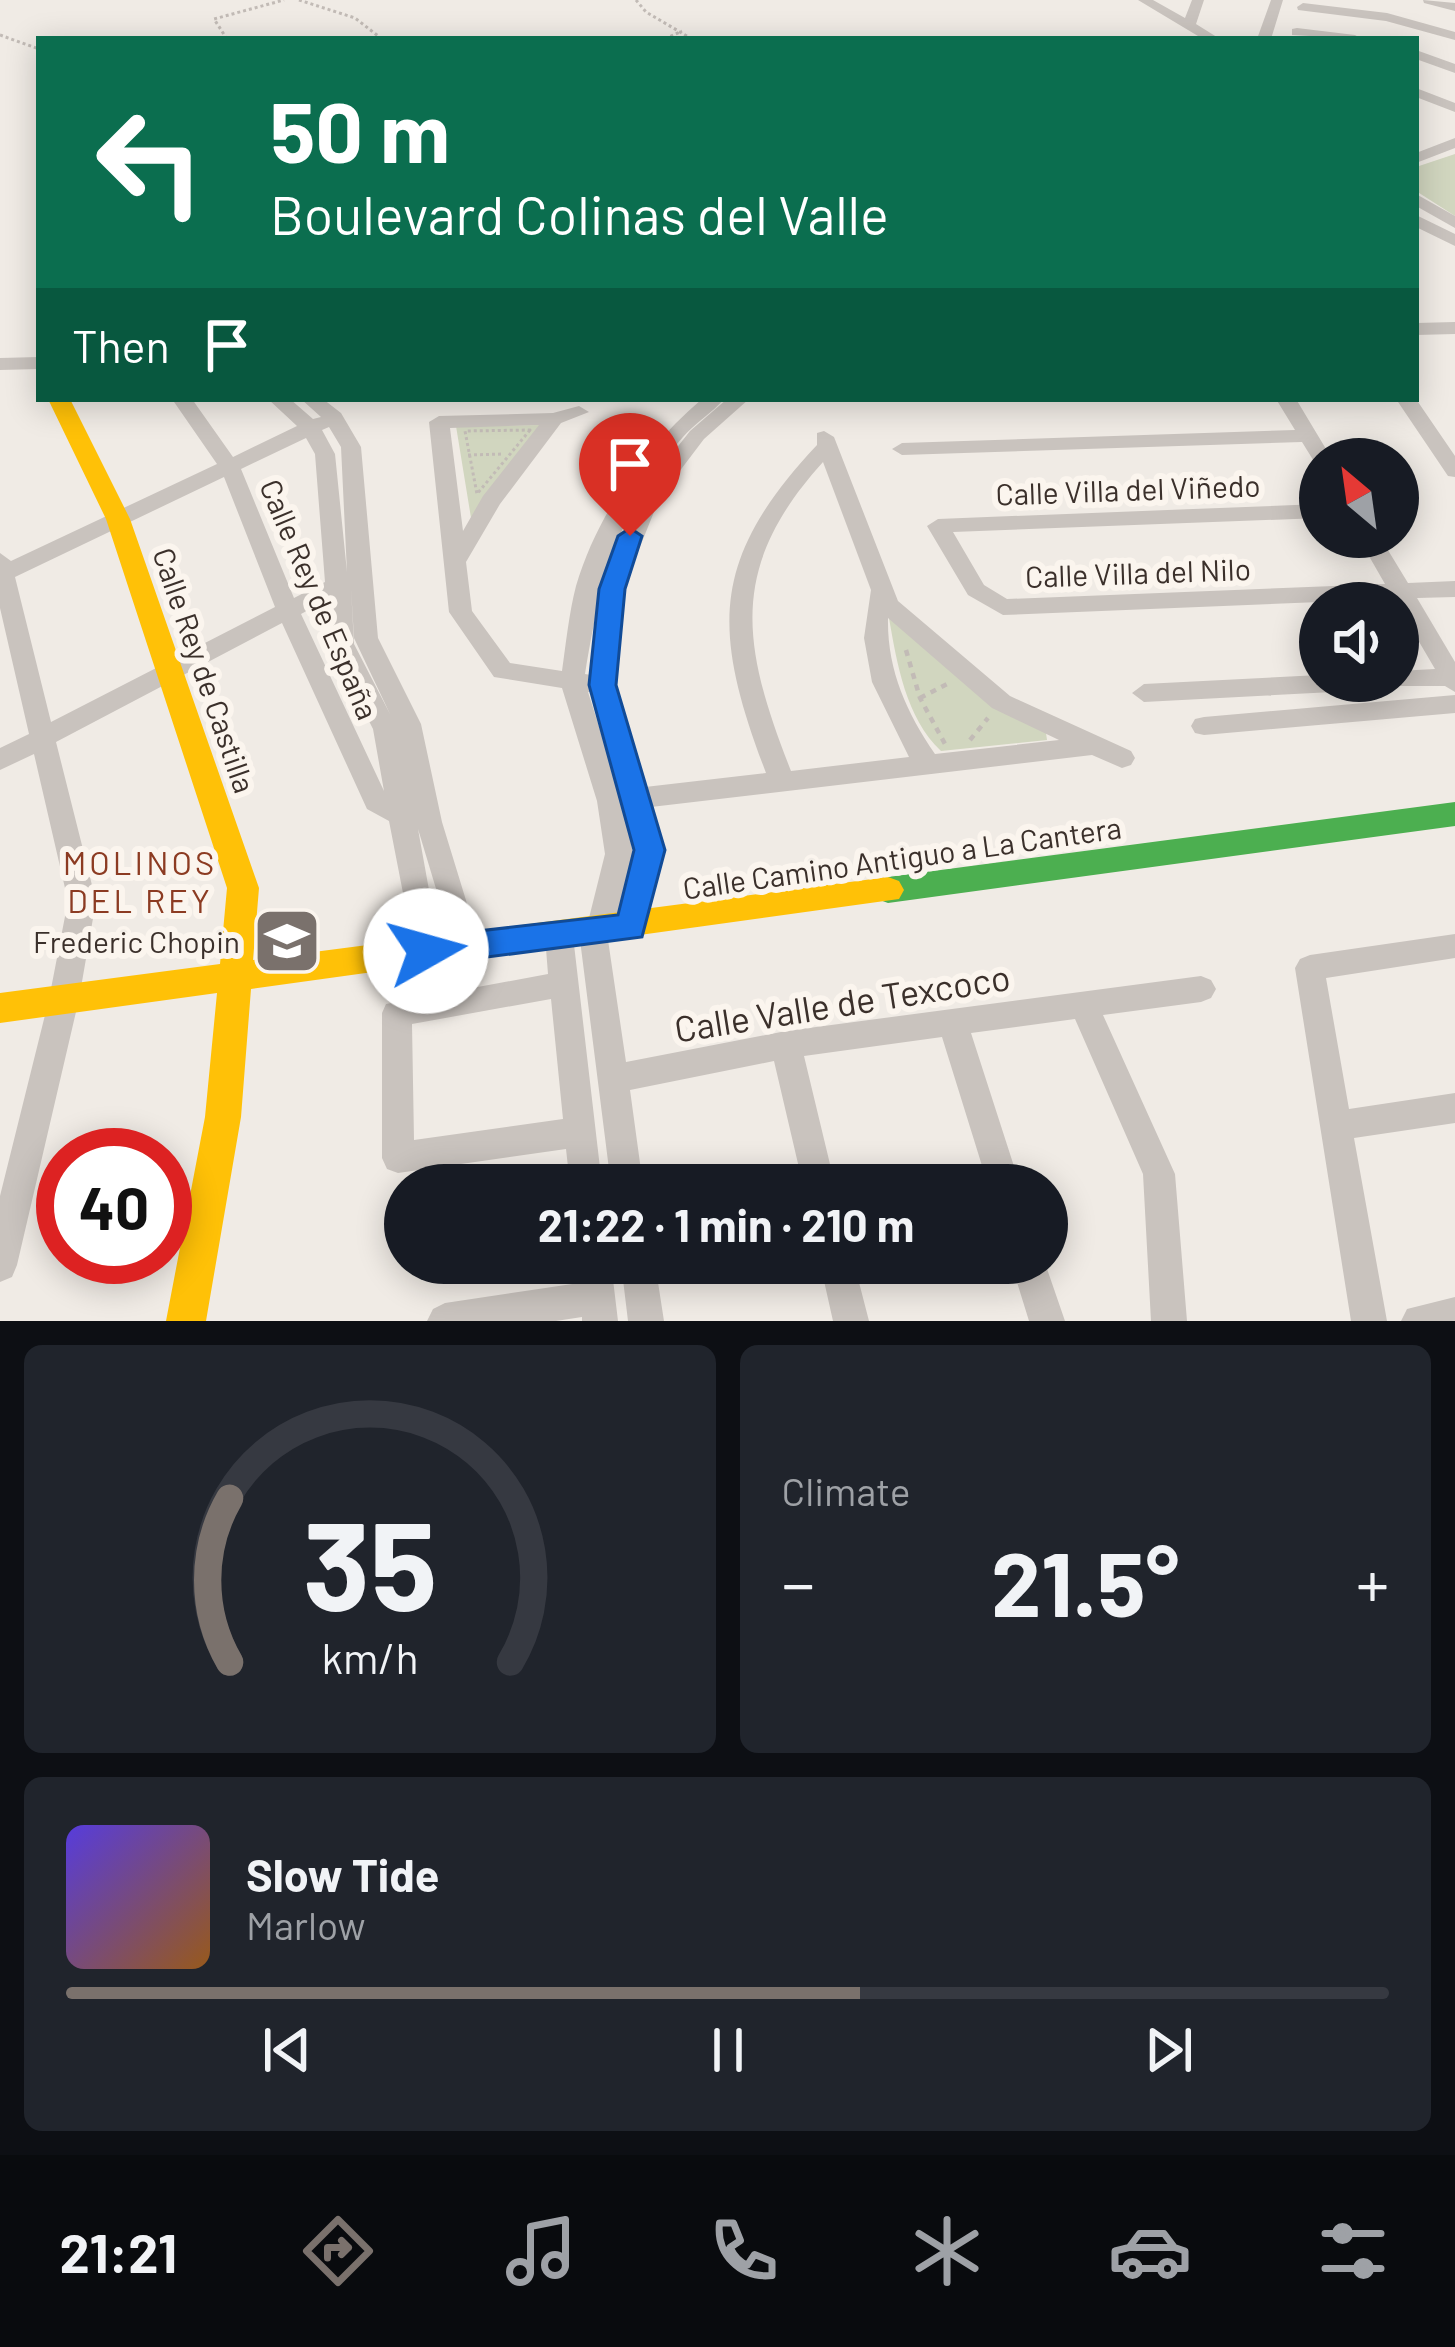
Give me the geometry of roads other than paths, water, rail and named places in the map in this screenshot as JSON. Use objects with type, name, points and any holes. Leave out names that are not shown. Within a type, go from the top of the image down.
[{"type":"street","points":[[1144,0],[1207,36]]},
{"type":"street","points":[[1189,26],[1198,0]]},
{"type":"street","points":[[1265,36],[1277,0]]},
{"type":"street","points":[[1429,0],[1455,7]]},
{"type":"street","points":[[1295,35],[1303,3],[1387,17],[1455,36]]},
{"type":"street","points":[[1419,55],[1455,69]]},
{"type":"street","points":[[1420,97],[1455,109]]},
{"type":"street","points":[[1419,157],[1452,146]]},
{"type":"street","points":[[1419,201],[1455,223]]},
{"type":"street","points":[[1419,222],[1455,241]]},
{"type":"street","points":[[1419,329],[1455,328]]},
{"type":"street","points":[[0,364],[36,363]]},
{"type":"street","name":"Calle Rey de Castilla","points":[[60,402],[115,512],[243,888],[223,1117],[186,1321]]},
{"type":"street","name":"Calle Rey de España","points":[[184,402],[226,460],[286,608],[376,802],[416,820]]},
{"type":"street","points":[[286,402],[316,414]]},
{"type":"street","points":[[687,432],[712,402]]},
{"type":"street","points":[[631,927],[650,850],[572,681],[588,585],[618,535],[649,462],[734,402]]},
{"type":"street","points":[[1288,402],[1309,436]]},
{"type":"street","points":[[1408,402],[1455,472]]},
{"type":"street","points":[[579,412],[554,418],[439,422],[461,612],[503,671],[602,685]]},
{"type":"street","points":[[0,1265],[64,999],[82,901],[1,567],[316,414]]},
{"type":"street","points":[[316,414],[351,578],[342,644],[386,729],[466,946]]},
{"type":"street","points":[[456,561],[519,454],[554,418]]},
{"type":"street","points":[[902,449],[1309,436]]},
{"type":"street","points":[[782,782],[750,703],[739,653],[739,605],[762,527],[824,442],[881,592],[904,621],[1001,702],[1122,758]]},
{"type":"street","name":"Calle Villa del Viñedo","points":[[938,526],[1299,512]]},
{"type":"street","name":"Calle Villa del Nilo","points":[[938,526],[976,590],[1003,607],[1299,595]]},
{"type":"street","points":[[618,535],[602,685],[624,800],[619,854],[597,932],[624,1164]]},
{"type":"street","points":[[0,760],[351,578]]},
{"type":"street","name":"Calle Villa del Nilo","points":[[1419,591],[1455,590]]},
{"type":"street","points":[[881,592],[873,624],[886,689],[928,764]]},
{"type":"street","points":[[1419,622],[1453,680]]},
{"type":"street","points":[[1419,680],[1453,680]]},
{"type":"street","points":[[1144,693],[1299,685]]},
{"type":"street","points":[[1204,726],[1455,704]]},
{"type":"street","points":[[624,800],[928,764],[963,750],[1094,745]]},
{"type":"street","name":"Calle Camino Antiguo a La Cantera","points":[[0,1008],[1455,814]]},
{"type":"street","points":[[416,820],[426,951]]},
{"type":"street","points":[[559,936],[584,1164]]},
{"type":"street","points":[[1369,1321],[1310,968],[1455,946]]},
{"type":"street","points":[[564,985],[397,1012],[398,1158],[580,1132]]},
{"type":"street","name":"Calle Valle de Texcoco","points":[[612,1079],[785,1045],[1201,989]]},
{"type":"street","points":[[1084,1006],[1159,1174],[1169,1321]]},
{"type":"street","points":[[953,1023],[997,1164]]},
{"type":"street","points":[[785,1045],[813,1164]]},
{"type":"street","points":[[1336,1126],[1455,1108]]},
{"type":"street","points":[[641,1284],[646,1321]]},
{"type":"street","points":[[842,1284],[850,1321]]},
{"type":"street","points":[[1035,1284],[1047,1321]]},
{"type":"street","points":[[445,1321],[598,1294]]},
{"type":"street","points":[[1419,1321],[1455,1315]]},
{"type":"place","name":"Frederic Chopin","points":[[287,941]]},
{"type":"district","name":"MOLINOS DEL REY","points":[[140,881]]}]
